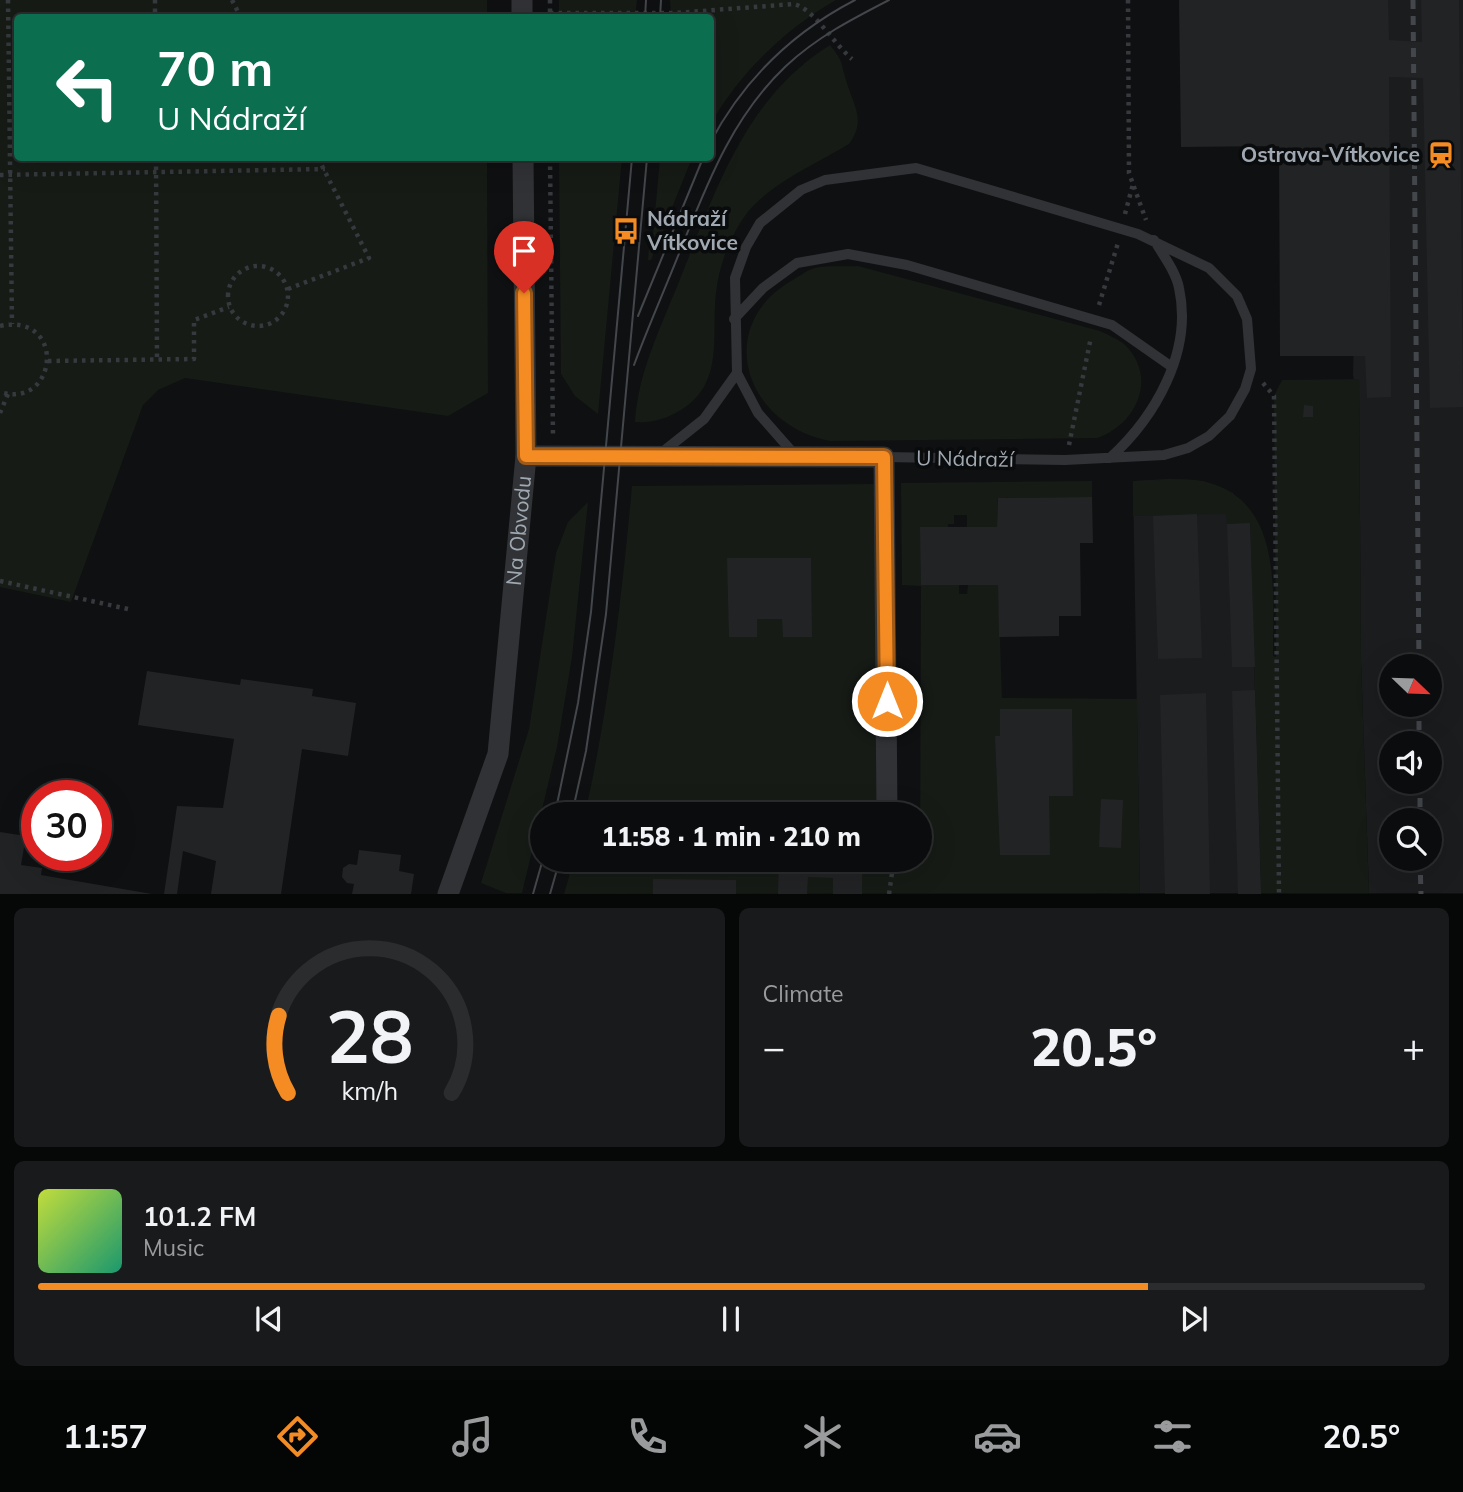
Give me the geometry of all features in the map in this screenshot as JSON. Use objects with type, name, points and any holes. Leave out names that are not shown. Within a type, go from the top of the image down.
[{"type":"street","name":"Na Obvodu","points":[[448,894],[498,754],[526,456],[523,161]]},
{"type":"street","name":"U Nádraží","points":[[526,456],[884,457]]},
{"type":"street","points":[[884,457],[887,802]]},
{"type":"lane","points":[[797,457],[758,414],[737,373],[734,319],[739,264],[760,223],[801,190],[825,180],[859,173],[916,168],[1154,239],[1209,268],[1237,296],[1247,318],[1251,369]]},
{"type":"lane","points":[[1110,458],[1143,423],[1161,394],[1172,367],[1182,316],[1179,286],[1154,239]]},
{"type":"lane","points":[[734,319],[763,288],[797,263],[848,254],[907,265],[1112,325],[1172,367]]},
{"type":"lane","name":"U Nádraží","points":[[884,457],[1110,458],[1164,455],[1188,448],[1209,436],[1230,416],[1251,369]]},
{"type":"lane","points":[[656,457],[704,419],[737,373]]},
{"type":"path","points":[[8,0],[12,324]]},
{"type":"path","points":[[1128,0],[1129,173],[1154,239]]},
{"type":"path","points":[[684,14],[793,2],[809,10],[835,45],[852,59]]},
{"type":"path","points":[[156,161],[157,358]]},
{"type":"path","points":[[288,289],[369,258],[320,161]]},
{"type":"path","points":[[550,161],[554,456]]},
{"type":"path","points":[[0,175],[156,175],[325,169]]},
{"type":"path","points":[[248,267],[269,267],[278,273],[288,289],[286,308],[274,322],[264,326],[246,324],[229,307],[228,290],[231,280],[248,267]]},
{"type":"path","points":[[48,361],[194,359],[194,320],[229,307]]},
{"type":"path","points":[[0,326],[12,324],[34,331],[42,339],[48,361],[39,382],[20,394],[0,392]]},
{"type":"path","points":[[1251,369],[1274,397],[1279,894]]},
{"type":"path","points":[[0,413],[8,394]]},
{"type":"path","points":[[0,581],[128,608]]},
{"type":"path","points":[[889,894],[892,872]]},
{"type":"shaded area","points":[[0,0],[487,0],[487,14],[14,14],[14,161],[487,161],[488,393],[448,416],[185,378],[158,390],[143,405],[71,602],[0,587]]},
{"type":"shaded area","points":[[559,0],[637,0],[635,14],[559,14]]},
{"type":"shaded area","points":[[670,0],[836,0],[799,25],[766,53],[736,86],[714,118],[714,14],[671,14]]},
{"type":"shaded area","points":[[1362,0],[1463,0],[1463,893],[1369,893],[1361,661],[1359,380],[1354,380]]},
{"type":"shaded area","points":[[830,45],[841,62],[857,112],[854,135],[849,144],[769,192],[747,213],[726,251],[720,272],[716,293],[713,358],[704,386],[695,399],[681,410],[653,421],[635,422],[640,386],[651,351],[719,183],[735,151],[775,92],[800,67]]},
{"type":"shaded area","points":[[559,161],[622,161],[598,414],[575,396],[561,374]]},
{"type":"shaded area","points":[[660,161],[691,161],[651,260],[648,260],[649,247],[652,246]]},
{"type":"shaded area","points":[[858,266],[1100,331],[1116,339],[1124,344],[1134,357],[1140,371],[1141,385],[1132,411],[1111,432],[1097,438],[830,441],[801,431],[777,416],[760,395],[749,372],[747,348],[752,323],[767,300],[806,272],[820,267]]},
{"type":"shaded area","points":[[1359,379],[1361,660],[1369,893],[1261,893],[1250,524],[1227,524],[1226,514],[1133,516],[1133,481],[1202,481],[1229,491],[1248,507],[1260,527],[1268,551],[1272,577],[1273,656],[1276,657],[1274,396],[1282,380]]},
{"type":"shaded area","points":[[1092,481],[1092,497],[998,498],[997,527],[967,527],[967,515],[954,515],[954,524],[948,524],[948,527],[921,527],[921,585],[959,585],[959,594],[967,594],[968,585],[998,585],[1002,698],[1137,699],[1140,893],[564,894],[570,872],[932,872],[932,802],[920,802],[921,586],[902,585],[901,483]]},
{"type":"shaded area","points":[[1133,481],[1203,481],[1233,493],[1250,523],[1261,893],[1140,893]]},
{"type":"shaded area","points":[[875,484],[877,802],[587,802],[614,651],[632,486]]},
{"type":"shaded area","points":[[588,502],[572,657],[557,747],[544,802],[530,802],[530,860],[522,893],[506,893],[481,883],[529,729],[556,553],[568,522]]},
{"type":"building","points":[[1179,0],[1388,0],[1389,40],[1422,42],[1421,0],[1459,0],[1463,407],[1430,408],[1423,78],[1389,77],[1391,397],[1367,398],[1365,356],[1280,356],[1279,146],[1181,147]]},
{"type":"building","points":[[1304,405],[1313,406],[1313,417],[1303,417]]},
{"type":"building","points":[[1092,497],[1093,543],[1080,543],[1081,616],[1059,616],[1059,636],[999,637],[998,585],[921,585],[920,527],[997,527],[998,498]]},
{"type":"building","points":[[1197,514],[1202,658],[1158,659],[1153,516]]},
{"type":"building","points":[[1250,523],[1255,667],[1232,667],[1227,524]]},
{"type":"building","points":[[727,558],[811,558],[812,637],[783,637],[782,619],[757,619],[757,637],[729,637]]},
{"type":"building","points":[[147,671],[240,685],[241,679],[313,689],[312,696],[356,703],[348,756],[302,749],[281,894],[211,894],[216,861],[183,851],[177,894],[164,894],[177,806],[223,808],[234,739],[138,725]]},
{"type":"building","points":[[1255,690],[1261,894],[1238,894],[1232,691]]},
{"type":"building","points":[[1206,693],[1210,894],[1165,894],[1160,695]]},
{"type":"building","points":[[1000,709],[1072,709],[1073,796],[1049,796],[1050,855],[1000,855],[995,736],[1000,736]]},
{"type":"building","points":[[1101,799],[1123,800],[1121,848],[1099,847]]},
{"type":"building","points":[[0,832],[21,835],[21,871],[42,871],[41,875],[152,894],[0,894]]},
{"type":"building","points":[[359,850],[401,855],[399,871],[414,874],[411,894],[352,894],[354,884],[347,883],[342,877],[343,868],[349,864],[357,865]]},
{"type":"building","points":[[779,872],[862,872],[862,894],[833,894],[833,878],[808,877],[807,894],[778,894]]},
{"type":"building","points":[[653,879],[736,880],[736,894],[653,894]]},
{"type":"tram line","points":[[645,14],[646,0]]},
{"type":"tram line","points":[[660,14],[661,0]]},
{"type":"tram line","points":[[714,136],[738,99],[772,60],[811,27],[855,0]]},
{"type":"tram line","points":[[634,365],[711,176],[750,107],[786,66],[810,46],[889,0]]},
{"type":"tram line","points":[[557,802],[578,703],[591,612],[632,161]]},
{"type":"tram line","points":[[575,802],[586,751],[606,614],[647,161]]},
{"type":"tram line","points":[[638,316],[702,161]]},
{"type":"tram line","points":[[533,894],[539,872]]},
{"type":"tram line","points":[[550,894],[556,872]]},
{"type":"railway","points":[[1413,0],[1419,654]]},
{"type":"railway","points":[[1419,718],[1419,731]]},
{"type":"railway","points":[[1420,794],[1420,808]]},
{"type":"railway","points":[[1420,871],[1421,894]]},
{"type":"place","name":"Ostrava-Vítkovice","points":[[1441,155]]},
{"type":"place","name":"Nádraží Vítkovice","points":[[626,231]]},
{"type":"route","points":[[524,293],[526,456],[884,457],[887,701]]}]
